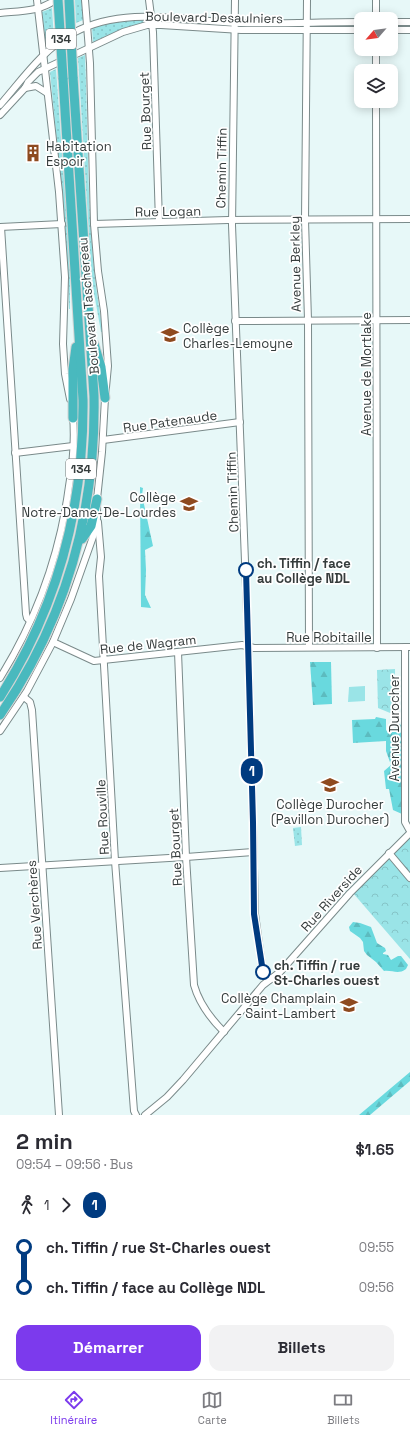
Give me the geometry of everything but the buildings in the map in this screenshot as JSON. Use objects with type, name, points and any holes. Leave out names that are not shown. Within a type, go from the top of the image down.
[{"type":"highway","name":"Boulevard Taschereau","points":[[0,697],[27,650],[46,610],[62,565],[73,520],[79,482],[83,438],[83,400],[79,324],[57,0]]},
{"type":"highway","name":"Boulevard Taschereau","points":[[0,715],[25,675],[44,638],[65,589],[78,545],[88,497],[93,443],[94,396],[69,0]]},
{"type":"highway","points":[[73,418],[73,369],[79,324]]},
{"type":"highway","points":[[90,328],[101,367],[105,398]]},
{"type":"highway","points":[[78,545],[91,526],[97,499]]},
{"type":"street","name":"Boulevard Taschereau","points":[[0,678],[16,651],[30,621],[46,581],[59,540],[70,480],[73,446],[73,418],[65,374],[65,277],[62,224],[37,0]]},
{"type":"street","points":[[0,13],[38,9],[57,0]]},
{"type":"street","name":"Boulevard Taschereau","points":[[0,731],[24,697],[53,642],[73,593],[94,532],[97,518],[97,499],[108,366],[94,224],[89,48],[86,0]]},
{"type":"street","name":"Rue Bourget","points":[[150,0],[159,222]]},
{"type":"street","name":"Chemin Tiffin","points":[[235,0],[232,220],[248,647],[255,923],[263,973],[271,980]]},
{"type":"street","name":"Avenue Berkley","points":[[307,0],[305,220],[308,320],[309,647]]},
{"type":"street","points":[[376,0],[376,12]]},
{"type":"street","name":"Boulevard Desaulniers","points":[[0,105],[43,56],[63,40],[87,27],[115,18],[131,16],[234,23],[354,22]]},
{"type":"street","points":[[398,22],[410,22]]},
{"type":"street","name":"Boulevard Desaulniers","points":[[0,115],[35,75],[44,69],[126,30],[152,25],[234,30],[354,30]]},
{"type":"street","points":[[398,30],[410,30]]},
{"type":"street","points":[[25,88],[36,86],[47,93]]},
{"type":"street","name":"Avenue de Mortlake","points":[[376,108],[377,648]]},
{"type":"street","name":"Rue Logan","points":[[94,224],[232,220],[410,219]]},
{"type":"street","points":[[30,621],[26,614],[1,227],[62,224]]},
{"type":"street","points":[[236,321],[410,320]]},
{"type":"street","name":"Rue Patenaude","points":[[103,440],[240,422]]},
{"type":"street","points":[[15,453],[73,446]]},
{"type":"street","name":"Rue Rouville","points":[[97,518],[115,861],[134,1112],[136,1115]]},
{"type":"street","name":"Rue de Wagram","points":[[53,642],[91,660],[104,660],[242,645],[248,647]]},
{"type":"street","name":"Rue Robitaille","points":[[248,647],[408,647]]},
{"type":"street","name":"Avenue Durocher","points":[[408,647],[405,819],[410,832]]},
{"type":"street","name":"Rue Bourget","points":[[178,652],[186,857],[194,985],[206,1011],[224,1032]]},
{"type":"street","name":"Rue Verchères","points":[[24,697],[29,701],[32,707],[59,1115]]},
{"type":"street","name":"Rue Riverside","points":[[145,1115],[174,1090],[263,985],[282,970],[350,892],[410,832]]},
{"type":"street","points":[[0,868],[253,852]]},
{"type":"street","points":[[389,853],[410,878]]},
{"type":"green space","points":[[75,0],[82,0],[83,20],[76,23]]},
{"type":"green space","points":[[52,8],[54,39],[46,45],[42,12]]},
{"type":"green space","points":[[142,19],[143,23],[119,30],[93,42],[92,28],[115,22]]},
{"type":"green space","points":[[85,55],[90,222],[95,278],[103,332],[101,332],[91,268],[78,58]]},
{"type":"green space","points":[[56,69],[70,261],[70,309],[63,203],[50,72]]},
{"type":"green space","points":[[140,487],[143,488],[142,495],[153,546],[145,550],[145,595],[151,608],[141,607]]},
{"type":"green space","points":[[310,662],[331,662],[332,704],[313,705]]},
{"type":"green space","points":[[395,669],[395,715],[378,708],[377,670]]},
{"type":"green space","points":[[365,686],[365,701],[348,702],[349,687]]},
{"type":"green space","points":[[376,717],[386,719],[386,730],[390,735],[397,723],[401,725],[402,814],[393,810],[389,789],[386,789],[384,771],[391,765],[386,751],[386,741],[353,743],[352,720],[375,719]]},
{"type":"green space","points":[[301,827],[302,845],[295,846],[293,828]]},
{"type":"green space","points":[[410,838],[410,959],[353,893]]},
{"type":"green space","points":[[353,922],[371,927],[377,943],[385,948],[386,951],[383,954],[388,955],[391,960],[401,956],[408,965],[406,969],[398,972],[384,971],[364,951],[363,942],[360,938],[350,931],[349,927]]},
{"type":"green space","points":[[410,1072],[410,1081],[370,1115],[359,1115]]},
{"type":"bus line","name":"1","points":[[246,570],[254,914],[263,972]]},
{"type":"place","name":"Habitation Espoir","points":[[33,153]]},
{"type":"place","name":"Collège Charles-Lemoyne","points":[[170,335]]},
{"type":"place","name":"Collège Notre-Dame-De-Lourdes","points":[[189,504]]},
{"type":"place","name":"ch. Tiffin / face au Collège NDL","points":[[246,570]]},
{"type":"place","name":"Collège Durocher (Pavillon Durocher)","points":[[330,785]]},
{"type":"place","name":"ch. Tiffin / rue St-Charles ouest","points":[[263,972]]},
{"type":"place","name":"Collège Champlain - Saint-Lambert","points":[[349,1005]]}]
